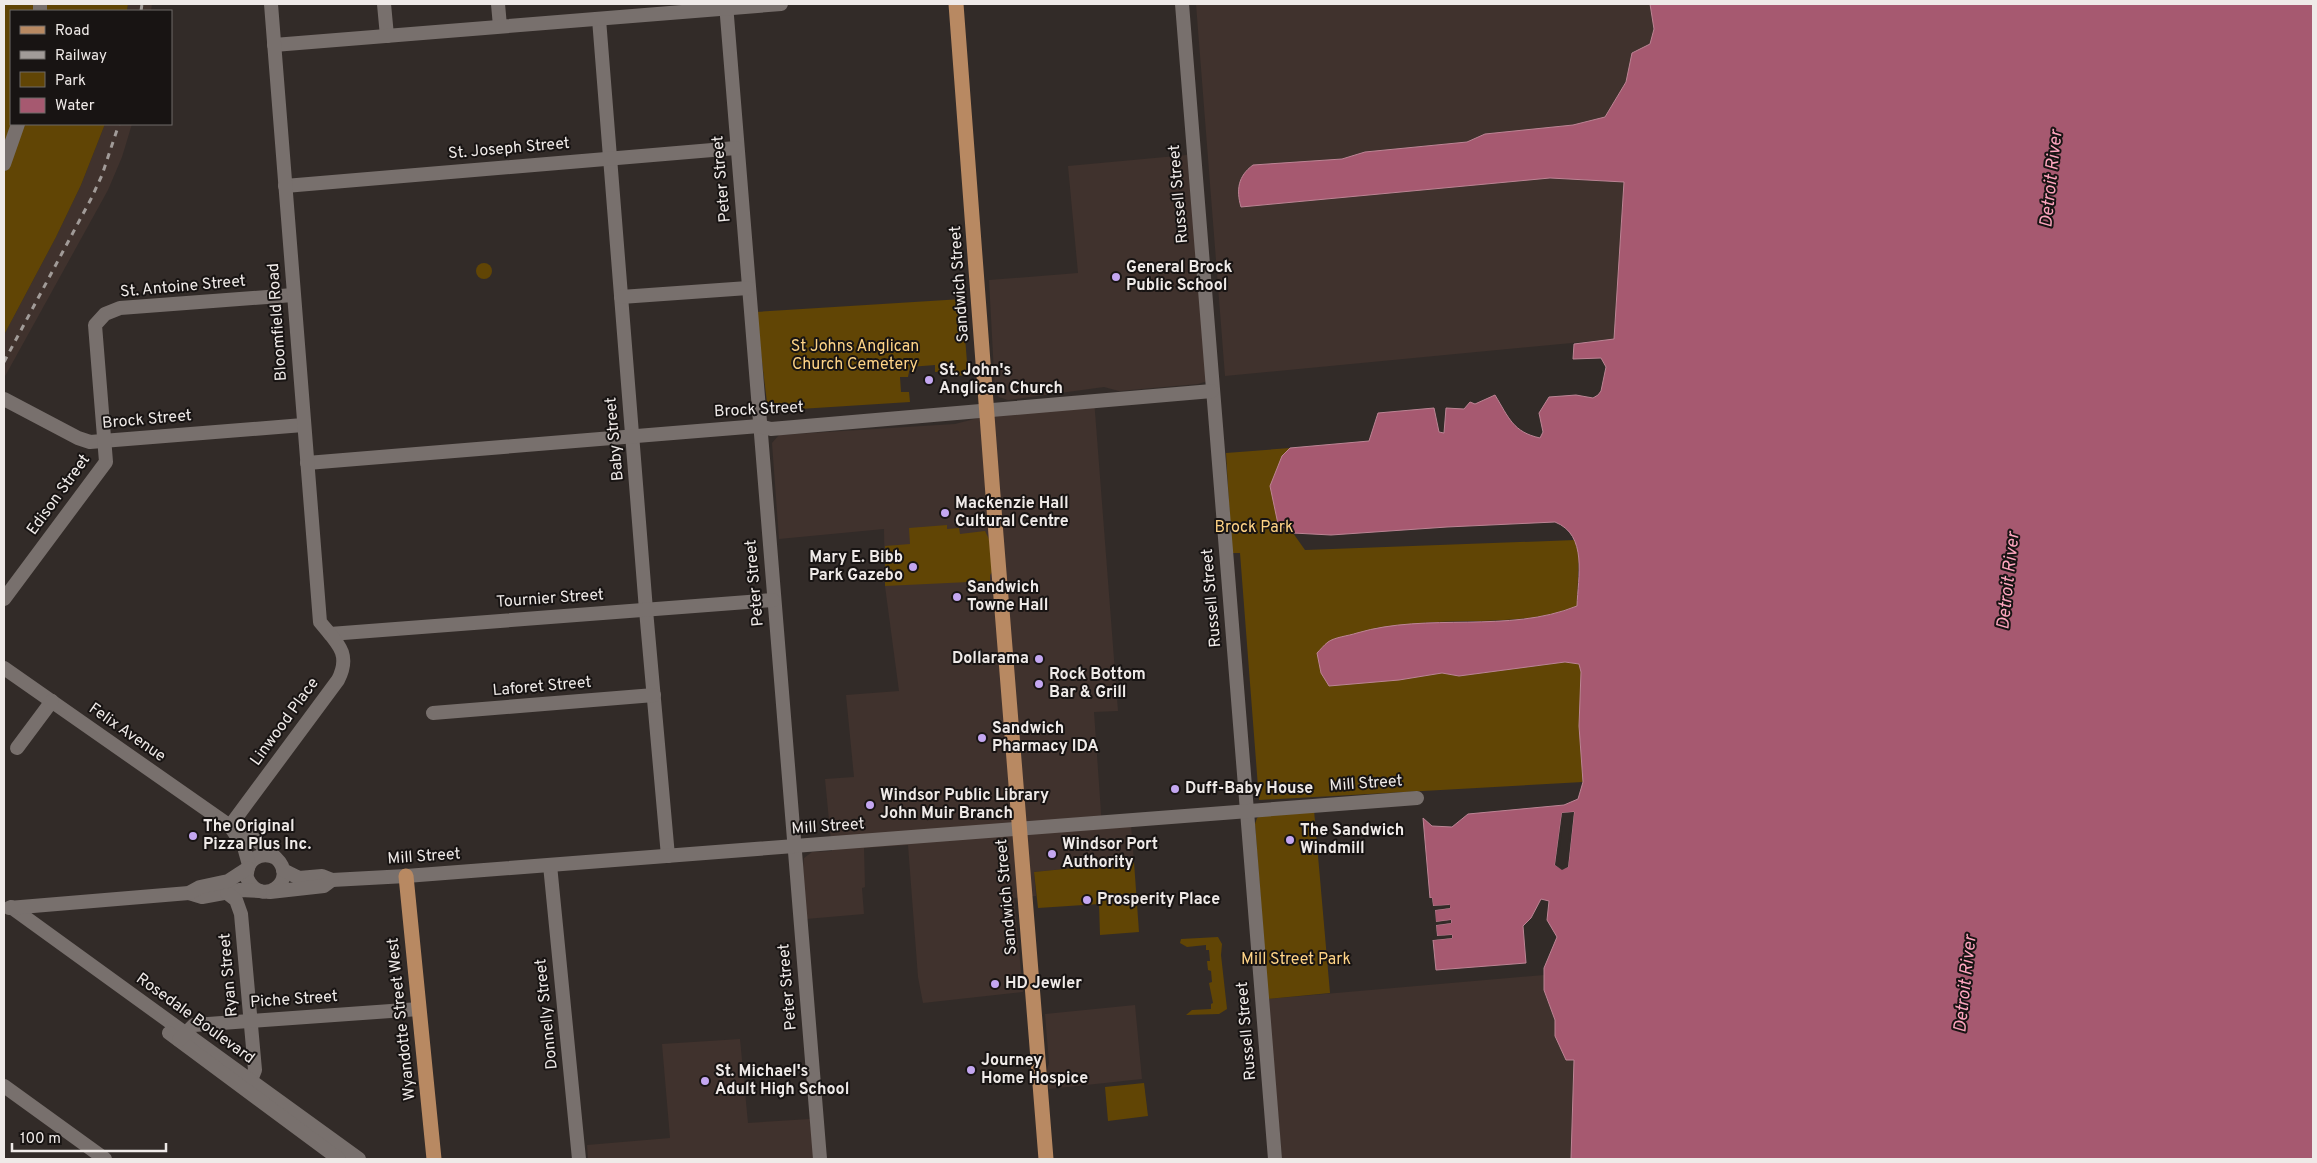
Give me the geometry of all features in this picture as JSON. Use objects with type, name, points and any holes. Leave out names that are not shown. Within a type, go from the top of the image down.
[{"type":"main road","name":"Sandwich Street","points":[[956,4],[1046,1159]]},
{"type":"main road","name":"Wyandotte Street West","points":[[406,876],[434,1159]]},
{"type":"street","name":"Bloomfield Road","points":[[271,4],[320,622],[330,634]]},
{"type":"street","points":[[384,4],[387,36]]},
{"type":"street","points":[[498,4],[500,26]]},
{"type":"street","points":[[274,45],[500,26],[608,13],[781,4]]},
{"type":"street","name":"Russell Street","points":[[1182,4],[1275,1159]]},
{"type":"street","name":"Peter Street","points":[[726,6],[736,148],[820,1159]]},
{"type":"street","name":"Baby Street","points":[[608,13],[610,158],[646,610],[668,856]]},
{"type":"street","points":[[4,164],[18,125]]},
{"type":"street","name":"St. Joseph Street","points":[[285,186],[736,148]]},
{"type":"street","points":[[621,297],[748,288]]},
{"type":"street","name":"St. Antoine Street","points":[[105,314],[120,308],[293,295]]},
{"type":"street","name":"Edison Street","points":[[4,599],[106,462],[95,325],[105,314]]},
{"type":"street","name":"Brock Street","points":[[307,463],[760,426],[771,429],[1212,391]]},
{"type":"street","name":"Brock Street","points":[[4,399],[78,438],[90,442],[303,425]]},
{"type":"street","name":"Tournier Street","points":[[330,634],[774,600]]},
{"type":"street","name":"Linwood Place","points":[[230,826],[338,680],[345,666],[342,650],[330,634]]},
{"type":"street","name":"Felix Avenue","points":[[4,668],[230,826],[240,829],[253,838],[280,864]]},
{"type":"street","name":"Laforet Street","points":[[433,713],[654,696]]},
{"type":"street","points":[[17,748],[52,702]]},
{"type":"street","name":"Mill Street","points":[[280,864],[299,878],[322,876],[332,880],[406,876],[1417,798]]},
{"type":"street","name":"Felix Avenue","points":[[230,826],[244,847],[248,866]]},
{"type":"street","points":[[268,855],[280,864],[280,884],[265,892],[249,883],[248,866],[259,856],[268,855]]},
{"type":"street","name":"Donnelly Street","points":[[550,865],[579,1159]]},
{"type":"street","name":"Mill Street","points":[[189,893],[200,887],[228,881],[248,866]]},
{"type":"street","name":"Mill Street","points":[[6,909],[189,893],[202,897],[240,890],[265,892],[324,886],[332,880]]},
{"type":"street","name":"Ryan Street","points":[[241,914],[247,901],[265,892]]},
{"type":"street","name":"Ryan Street","points":[[227,893],[236,900],[241,914],[256,1070],[249,1086]]},
{"type":"street","name":"Rosedale Boulevard","points":[[6,909],[249,1086],[340,1159]]},
{"type":"street","name":"Piche Street","points":[[182,1037],[194,1025],[419,1009]]},
{"type":"street","points":[[4,1086],[105,1159]]},
{"type":"street","name":"Rosedale Boulevard","points":[[249,1086],[359,1159]]},
{"type":"shaded area","points":[[128,4],[152,4],[151,10],[127,10]]},
{"type":"shaded area","points":[[1196,4],[1650,4],[1654,29],[1650,44],[1633,53],[1626,82],[1605,117],[1573,125],[1485,134],[1467,142],[1366,152],[1342,159],[1253,165],[1624,182],[1614,339],[1225,376]]},
{"type":"shaded area","points":[[105,125],[132,125],[122,157],[108,190],[4,378],[4,335],[56,237],[81,185]]},
{"type":"shaded area","name":"General Brock Public School","points":[[1187,155],[1208,381],[1198,384],[1119,391],[1104,387],[1008,400],[999,397],[995,392],[989,280],[1078,273],[1068,166]]},
{"type":"shaded area","points":[[1094,399],[1118,711],[1094,712],[1102,827],[1131,825],[1134,862],[1034,872],[1036,896],[1014,898],[1023,992],[923,1003],[918,977],[908,845],[864,848],[865,887],[862,888],[864,914],[806,919],[804,858],[812,852],[832,851],[825,779],[854,777],[846,695],[899,691],[885,586],[884,529],[779,539],[772,443],[779,435],[955,424],[1005,411]]},
{"type":"shaded area","points":[[1544,975],[1544,990],[1555,1020],[1555,1036],[1574,1060],[1571,1159],[1282,1159],[1268,999]]},
{"type":"shaded area","points":[[1135,1005],[1142,1079],[1049,1089],[1045,1014]]},
{"type":"shaded area","name":"St. Michael's Adult High School","points":[[740,1039],[748,1123],[810,1119],[814,1159],[588,1159],[587,1145],[670,1138],[662,1044]]},
{"type":"green space","points":[[4,4],[35,4],[34,10],[10,10],[11,125],[4,145]]},
{"type":"green space","points":[[46,4],[128,4],[127,10],[46,10]]},
{"type":"green space","points":[[25,125],[105,125],[81,185],[56,237],[4,335],[4,174]]},
{"type":"green space","points":[[484,263],[492,271],[484,279],[476,271]]},
{"type":"green space","name":"St Johns Anglican Church Cemetery","points":[[962,299],[968,375],[951,376],[950,371],[935,372],[935,365],[910,367],[908,377],[900,377],[901,392],[909,392],[910,402],[768,411],[756,312]]},
{"type":"green space","name":"Brock Park","points":[[1290,448],[1282,456],[1278,524],[1293,533],[1305,550],[1575,540],[1579,553],[1577,606],[1543,616],[1508,620],[1429,622],[1375,628],[1399,680],[1442,673],[1459,676],[1565,662],[1579,664],[1581,672],[1579,726],[1583,782],[1259,800],[1240,553],[1232,553],[1226,453]]},
{"type":"green space","points":[[947,525],[947,529],[959,528],[960,534],[985,531],[990,541],[993,571],[990,575],[990,581],[885,586],[885,546],[910,544],[909,528]]},
{"type":"green space","name":"Mill Street Park","points":[[1314,810],[1330,993],[1268,999],[1255,824],[1257,818],[1262,815]]},
{"type":"green space","name":"Prosperity Place","points":[[1134,862],[1139,932],[1100,935],[1099,904],[1038,908],[1034,872]]},
{"type":"green space","points":[[1218,937],[1222,944],[1221,955],[1227,1009],[1219,1014],[1186,1015],[1192,1010],[1211,1009],[1211,1004],[1213,1003],[1209,983],[1212,982],[1211,971],[1208,970],[1207,961],[1210,961],[1209,950],[1206,950],[1206,945],[1187,947],[1180,943],[1181,939]]},
{"type":"green space","points":[[1144,1083],[1148,1116],[1108,1121],[1105,1087]]},
{"type":"water","name":"Detroit River","points":[[1650,4],[2313,4],[2313,1159],[1571,1159],[1574,1060],[1566,1060],[1555,1036],[1555,1020],[1544,990],[1544,968],[1557,937],[1547,920],[1549,901],[1541,899],[1531,918],[1523,926],[1526,963],[1436,970],[1433,940],[1452,938],[1452,935],[1437,936],[1436,925],[1451,923],[1451,920],[1435,922],[1435,910],[1450,908],[1449,905],[1433,906],[1432,898],[1430,898],[1423,818],[1432,826],[1452,827],[1468,814],[1564,805],[1578,799],[1583,782],[1579,726],[1581,672],[1579,664],[1565,662],[1459,676],[1442,673],[1399,680],[1329,686],[1321,673],[1317,653],[1331,640],[1384,627],[1524,619],[1551,614],[1577,606],[1579,558],[1577,547],[1565,528],[1555,522],[1331,535],[1293,533],[1278,524],[1270,486],[1282,456],[1290,448],[1369,441],[1378,413],[1434,408],[1439,432],[1444,433],[1446,408],[1464,409],[1470,402],[1475,404],[1495,395],[1508,417],[1518,428],[1540,438],[1543,432],[1539,413],[1549,397],[1576,395],[1593,398],[1598,395],[1601,391],[1606,367],[1601,358],[1573,359],[1574,344],[1614,339],[1624,182],[1550,178],[1241,207],[1239,189],[1241,179],[1253,165],[1342,159],[1365,152],[1467,142],[1485,134],[1573,125],[1605,117],[1626,82],[1632,53],[1650,44],[1654,29]],"holes":[[[1574,812],[1568,867],[1562,869],[1555,865],[1562,813]]]},
{"type":"pier","points":[[1574,812],[1568,867],[1562,870],[1555,865],[1562,813]],"holes":[[[1564,815],[1571,815],[1565,865],[1562,867],[1558,864]]]},
{"type":"pier","points":[[1430,898],[1432,898],[1433,906],[1450,905],[1450,908],[1435,910],[1436,922],[1451,920],[1451,923],[1436,925],[1437,936],[1452,935],[1452,938],[1433,940],[1434,924]]},
{"type":"railway","points":[[141,10],[142,4]]},
{"type":"railway","points":[[4,362],[92,197],[102,175],[119,125]]},
{"type":"place","name":"General Brock Public School","points":[[1116,277]]},
{"type":"place","name":"St. John's Anglican Church","points":[[929,380]]},
{"type":"place","name":"Mackenzie Hall Cultural Centre","points":[[945,513]]},
{"type":"place","name":"Mary E. Bibb Park Gazebo","points":[[913,567]]},
{"type":"place","name":"Sandwich Towne Hall","points":[[957,597]]},
{"type":"place","name":"Dollarama","points":[[1039,659]]},
{"type":"place","name":"Rock Bottom Bar & Grill","points":[[1039,684]]},
{"type":"place","name":"Sandwich Pharmacy IDA","points":[[982,738]]},
{"type":"place","name":"Duff-Baby House","points":[[1175,789]]},
{"type":"place","name":"Windsor Public Library John Muir Branch","points":[[870,805]]},
{"type":"place","name":"The Original Pizza Plus Inc.","points":[[193,836]]},
{"type":"place","name":"The Sandwich Windmill","points":[[1290,840]]},
{"type":"place","name":"Windsor Port Authority","points":[[1052,854]]},
{"type":"place","name":"Prosperity Place","points":[[1087,900]]},
{"type":"place","name":"HD Jewler","points":[[995,984]]},
{"type":"place","name":"Journey Home Hospice","points":[[971,1070]]},
{"type":"place","name":"St. Michael's Adult High School","points":[[705,1081]]}]
